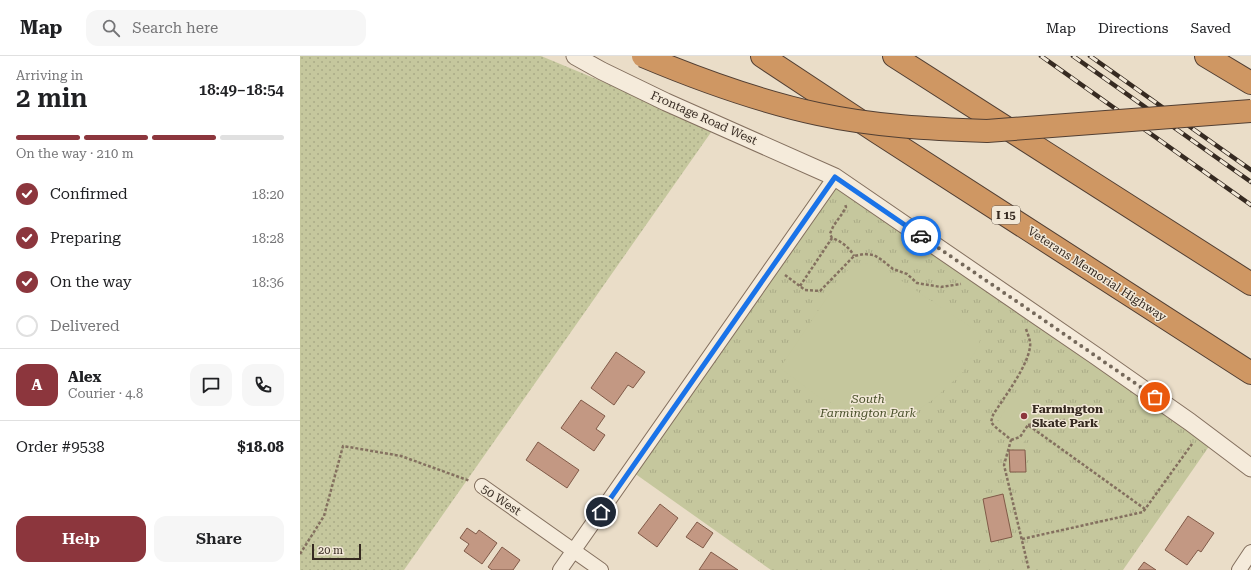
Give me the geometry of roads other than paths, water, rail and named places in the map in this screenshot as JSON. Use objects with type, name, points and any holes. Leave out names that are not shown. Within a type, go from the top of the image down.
[{"type":"highway","points":[[643,56],[705,82],[772,102],[833,117],[943,130],[987,131],[1251,111]]},
{"type":"highway","name":"Veterans Memorial Highway","points":[[762,56],[1251,373]]},
{"type":"highway","points":[[894,56],[1251,284]]},
{"type":"highway","points":[[1206,56],[1251,83]]},
{"type":"street","name":"Frontage Road West","points":[[575,56],[602,71],[666,102],[835,177],[1035,314],[1251,468]]},
{"type":"street","points":[[560,570],[835,177]]},
{"type":"street","name":"50 West","points":[[482,486],[601,570]]},
{"type":"street","points":[[1239,570],[1251,552]]},
{"type":"railway","points":[[1041,56],[1251,205]]},
{"type":"railway","points":[[1073,56],[1251,182]]},
{"type":"railway","points":[[1090,56],[1251,170]]},
{"type":"place","name":"Farmington Skate Park","points":[[1024,416]]},
{"type":"park label","name":"South Farmington Park","points":[[868,406]]}]
